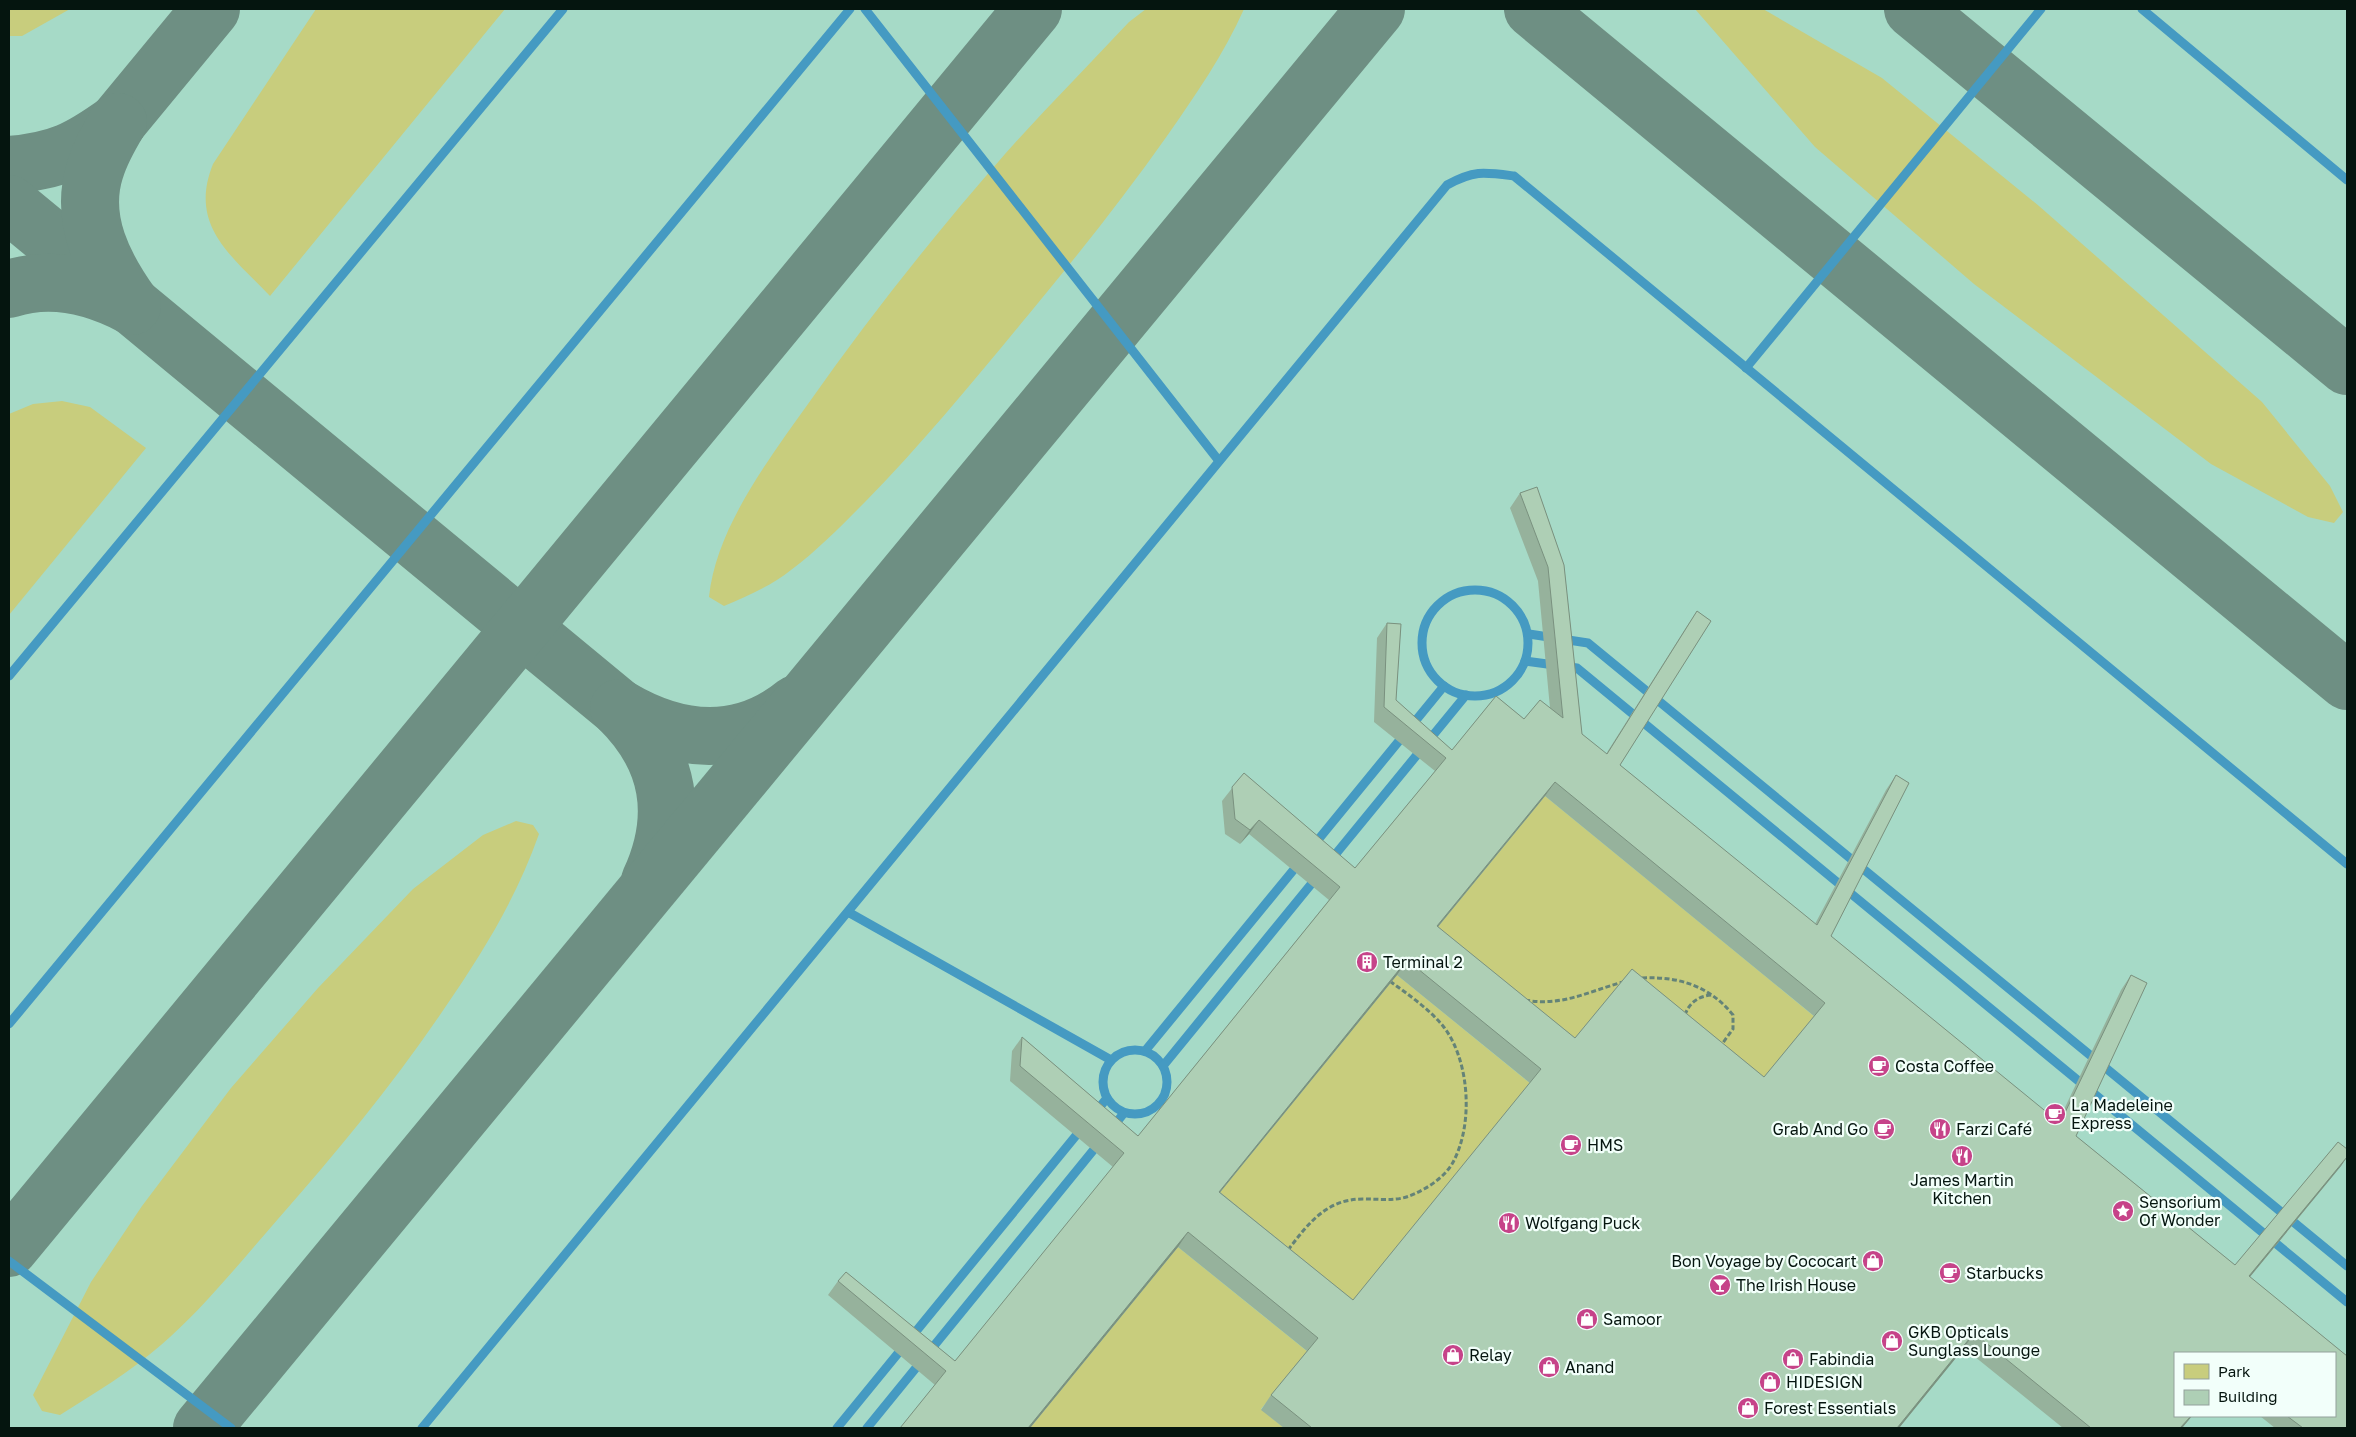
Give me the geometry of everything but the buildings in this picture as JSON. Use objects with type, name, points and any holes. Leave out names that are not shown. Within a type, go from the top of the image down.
[{"type":"lane","points":[[9,676],[563,9]]},
{"type":"lane","points":[[9,1024],[850,9]]},
{"type":"lane","points":[[865,9],[1219,461]]},
{"type":"lane","points":[[1746,368],[2041,9]]},
{"type":"lane","points":[[2142,9],[2347,180]]},
{"type":"lane","points":[[422,1428],[1447,185],[1467,174],[1489,172],[1514,176],[2347,864]]},
{"type":"lane","points":[[1477,589],[1495,593],[1511,603],[1519,612],[1529,634],[1525,660],[1519,672],[1500,690],[1488,694],[1466,695],[1444,686],[1430,672],[1424,660],[1422,646],[1427,620],[1443,600],[1465,590],[1477,589]]},
{"type":"lane","points":[[1529,634],[1588,643],[2347,1266]]},
{"type":"lane","points":[[1525,660],[1577,668],[2347,1302]]},
{"type":"lane","points":[[1145,1051],[1444,686]]},
{"type":"lane","points":[[1327,865],[1466,695]]},
{"type":"lane","points":[[1163,1066],[1320,873]]},
{"type":"lane","points":[[848,912],[1111,1060]]},
{"type":"lane","points":[[1126,1050],[1145,1051],[1155,1056],[1163,1066],[1167,1084],[1165,1094],[1159,1103],[1150,1110],[1140,1114],[1118,1111],[1107,1098],[1102,1083],[1104,1072],[1111,1060],[1126,1050]]},
{"type":"lane","points":[[837,1428],[1107,1098]]},
{"type":"lane","points":[[867,1428],[1124,1113]]},
{"type":"lane","points":[[9,1261],[231,1428]]},
{"type":"path","points":[[1636,979],[1675,980],[1694,985],[1713,994],[1733,1015],[1732,1029],[1716,1048]]},
{"type":"path","points":[[1523,999],[1548,1002],[1566,1000],[1628,981]]},
{"type":"path","points":[[1284,1256],[1310,1220],[1329,1208],[1349,1200],[1386,1201],[1405,1199],[1436,1181],[1452,1164],[1461,1138],[1467,1101],[1458,1054],[1443,1026],[1391,982]]},
{"type":"path","points":[[1684,1019],[1689,1007],[1694,1002],[1699,998],[1713,994]]},
{"type":"shaded area","points":[[9,9],[2347,9],[2347,1428],[9,1428]]},
{"type":"green space","points":[[9,9],[70,9],[22,36],[9,36]]},
{"type":"green space","points":[[316,9],[505,9],[270,296],[229,253],[218,238],[210,222],[206,205],[207,186],[213,164]]},
{"type":"green space","points":[[1146,9],[1244,9],[1227,42],[1178,121],[1134,181],[1047,292],[908,457],[829,538],[783,576],[759,590],[724,606],[709,597],[722,545],[746,495],[777,448],[855,339],[928,245],[1005,154],[1129,22]]},
{"type":"green space","points":[[1695,9],[1763,9],[1882,78],[2039,206],[2262,402],[2330,486],[2343,512],[2334,523],[2308,517],[2211,464],[1974,284],[1815,147]]},
{"type":"green space","points":[[62,401],[90,407],[146,448],[9,615],[9,414],[33,404]]},
{"type":"green space","points":[[1545,796],[1815,1017],[1754,1091],[1565,1053],[1427,940]]},
{"type":"green space","points":[[516,821],[533,825],[539,834],[509,903],[485,946],[444,1009],[364,1117],[236,1268],[207,1301],[176,1331],[125,1373],[60,1415],[42,1411],[33,1395],[91,1282],[142,1206],[231,1088],[318,988],[413,889],[483,835]]},
{"type":"green space","points":[[1397,975],[1531,1084],[1343,1315],[1209,1206]]},
{"type":"green space","points":[[1178,1247],[1308,1352],[1261,1409],[1284,1428],[1030,1428]]},
{"type":"taxiway","points":[[93,152],[211,9]]},
{"type":"taxiway","points":[[9,1248],[1033,9]]},
{"type":"taxiway","points":[[202,1428],[1376,9]]},
{"type":"taxiway","points":[[1533,9],[2347,681]]},
{"type":"taxiway","points":[[1913,9],[2347,366]]},
{"type":"taxiway","points":[[9,165],[41,161],[67,153],[118,122]]},
{"type":"taxiway","points":[[9,289],[41,283],[72,285],[103,293],[132,306],[104,259],[92,225],[90,207],[95,170],[105,145],[118,122]]},
{"type":"taxiway","points":[[9,204],[619,708]]},
{"type":"taxiway","points":[[650,881],[665,834],[667,811],[665,789],[650,747],[619,708],[641,720],[664,728],[686,734],[709,736],[753,729],[775,719],[796,704]]},
{"type":"place","name":"Terminal 2","points":[[1367,962]]},
{"type":"place","name":"Costa Coffee","points":[[1879,1066]]},
{"type":"place","name":"La Madeleine Express","points":[[2055,1114]]},
{"type":"place","name":"Grab And Go","points":[[1884,1129]]},
{"type":"place","name":"Farzi Café","points":[[1940,1129]]},
{"type":"place","name":"HMS","points":[[1571,1145]]},
{"type":"place","name":"James Martin Kitchen","points":[[1962,1156]]},
{"type":"place","name":"Sensorium Of Wonder","points":[[2123,1211]]},
{"type":"place","name":"Wolfgang Puck","points":[[1509,1223]]},
{"type":"place","name":"Bon Voyage by Cococart","points":[[1873,1261]]},
{"type":"place","name":"Starbucks","points":[[1950,1273]]},
{"type":"place","name":"The Irish House","points":[[1720,1285]]},
{"type":"place","name":"Samoor","points":[[1587,1319]]},
{"type":"place","name":"GKB Opticals Sunglass Lounge","points":[[1892,1341]]},
{"type":"place","name":"Relay","points":[[1453,1355]]},
{"type":"place","name":"Fabindia","points":[[1793,1359]]},
{"type":"place","name":"Anand","points":[[1549,1367]]},
{"type":"place","name":"HIDESIGN","points":[[1770,1382]]},
{"type":"place","name":"Forest Essentials","points":[[1748,1408]]}]
